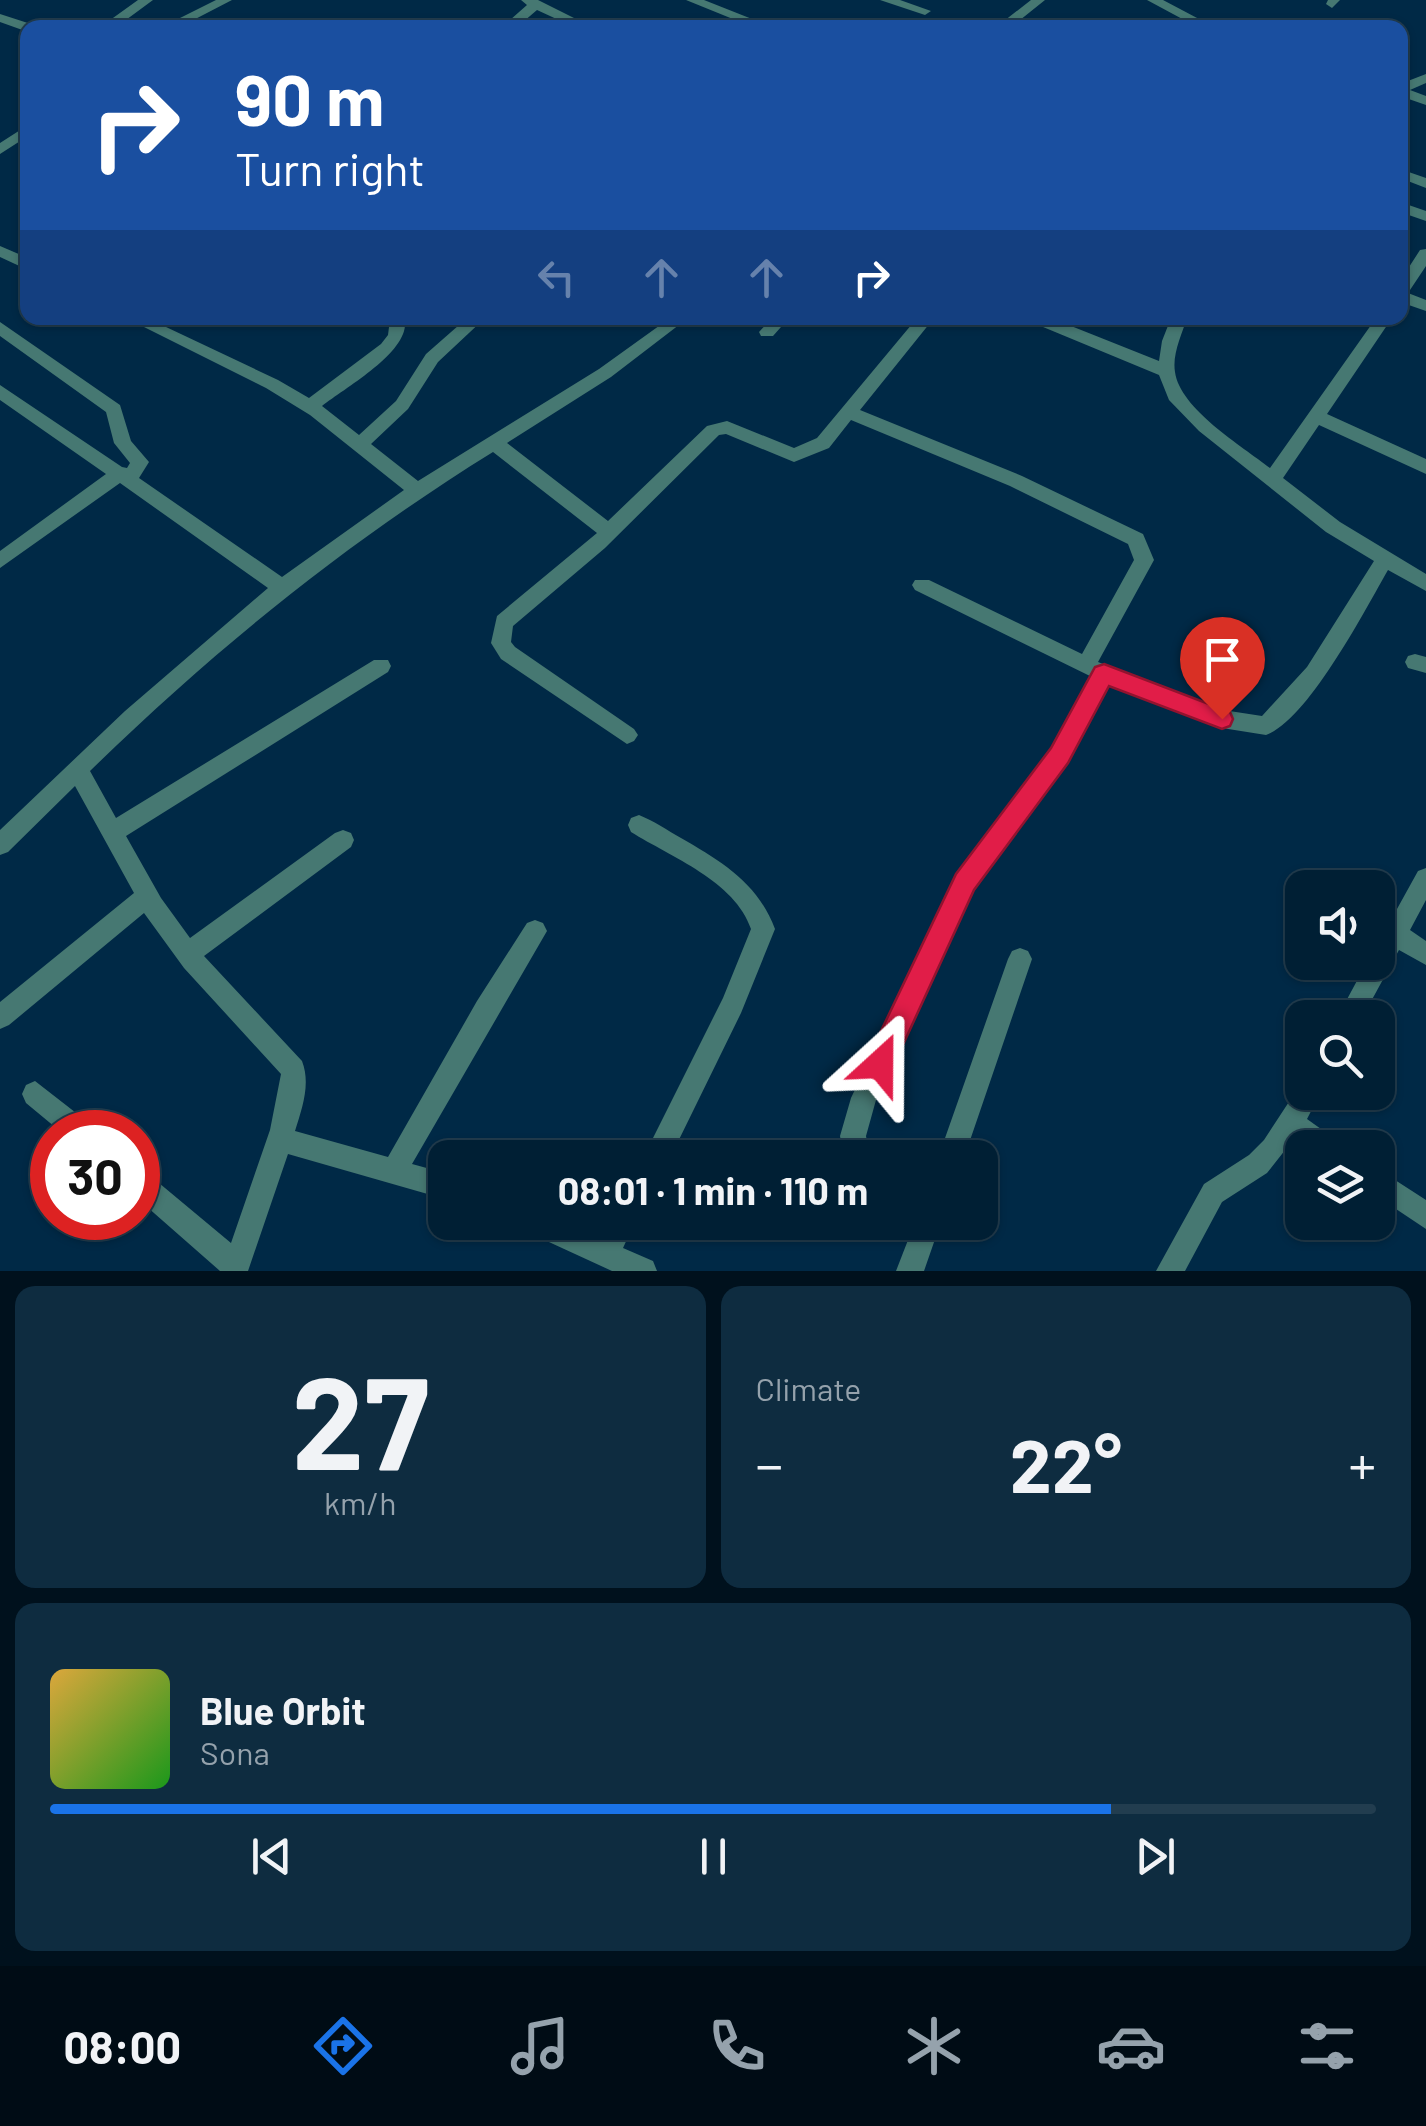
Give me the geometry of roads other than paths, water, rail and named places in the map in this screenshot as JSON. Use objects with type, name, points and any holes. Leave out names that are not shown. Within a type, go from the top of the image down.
[{"type":"street","points":[[117,20],[146,0]]},
{"type":"street","points":[[183,20],[226,0]]},
{"type":"street","points":[[692,0],[747,20]]},
{"type":"street","points":[[886,0],[928,6]]},
{"type":"street","points":[[1011,20],[1039,0]]},
{"type":"street","points":[[1152,0],[1193,20]]},
{"type":"street","points":[[532,2],[571,20]]},
{"type":"street","points":[[1408,282],[1426,254]]},
{"type":"street","points":[[149,325],[272,384],[309,407],[418,491]]},
{"type":"street","points":[[309,407],[387,348],[396,336],[396,325]]},
{"type":"street","points":[[359,445],[402,405],[432,358],[469,325]]},
{"type":"street","points":[[0,845],[77,769],[283,588],[418,491],[616,366],[671,325]]},
{"type":"street","points":[[767,332],[774,325]]},
{"type":"street","points":[[627,735],[508,653],[500,633],[504,622],[609,532],[713,430],[726,428],[794,455],[823,443],[920,325]]},
{"type":"street","points":[[1054,325],[1166,370]]},
{"type":"street","points":[[1176,325],[1166,370],[1175,396],[1205,427],[1332,527],[1426,583]]},
{"type":"street","points":[[1272,479],[1379,325]]},
{"type":"street","points":[[0,328],[114,409],[123,443],[140,462],[0,561]]},
{"type":"street","points":[[0,392],[283,588]]},
{"type":"street","points":[[848,412],[1016,482],[1136,539],[1144,560],[1060,755],[965,882],[864,1098],[854,1140]]},
{"type":"street","points":[[1316,416],[1426,467]]},
{"type":"street","points":[[494,444],[609,532]]},
{"type":"street","points":[[922,585],[1094,669],[1222,719],[1266,726],[1294,698],[1384,560]]},
{"type":"street","points":[[111,832],[381,666]]},
{"type":"street","points":[[77,769],[147,896],[188,954],[294,1072],[292,1097],[235,1268],[160,1202]]},
{"type":"street","points":[[639,825],[736,887],[755,905],[763,929],[732,1005],[665,1140]]},
{"type":"street","points":[[188,954],[343,840]]},
{"type":"street","points":[[1395,917],[1426,878]]},
{"type":"street","points":[[0,1017],[147,896]]},
{"type":"street","points":[[394,1171],[478,1022],[535,931]]},
{"type":"street","points":[[1395,934],[1426,954]]},
{"type":"street","points":[[957,1140],[1020,959]]},
{"type":"street","points":[[35,1094],[54,1110]]},
{"type":"street","points":[[1170,1271],[1213,1193],[1258,1164],[1299,1110]]},
{"type":"street","points":[[1292,1124],[1300,1130]]},
{"type":"street","points":[[279,1139],[428,1181]]},
{"type":"street","points":[[1395,1194],[1426,1216]]},
{"type":"street","points":[[578,1240],[643,1271]]},
{"type":"street","points":[[607,1252],[613,1240]]},
{"type":"street","points":[[910,1271],[921,1240]]}]
